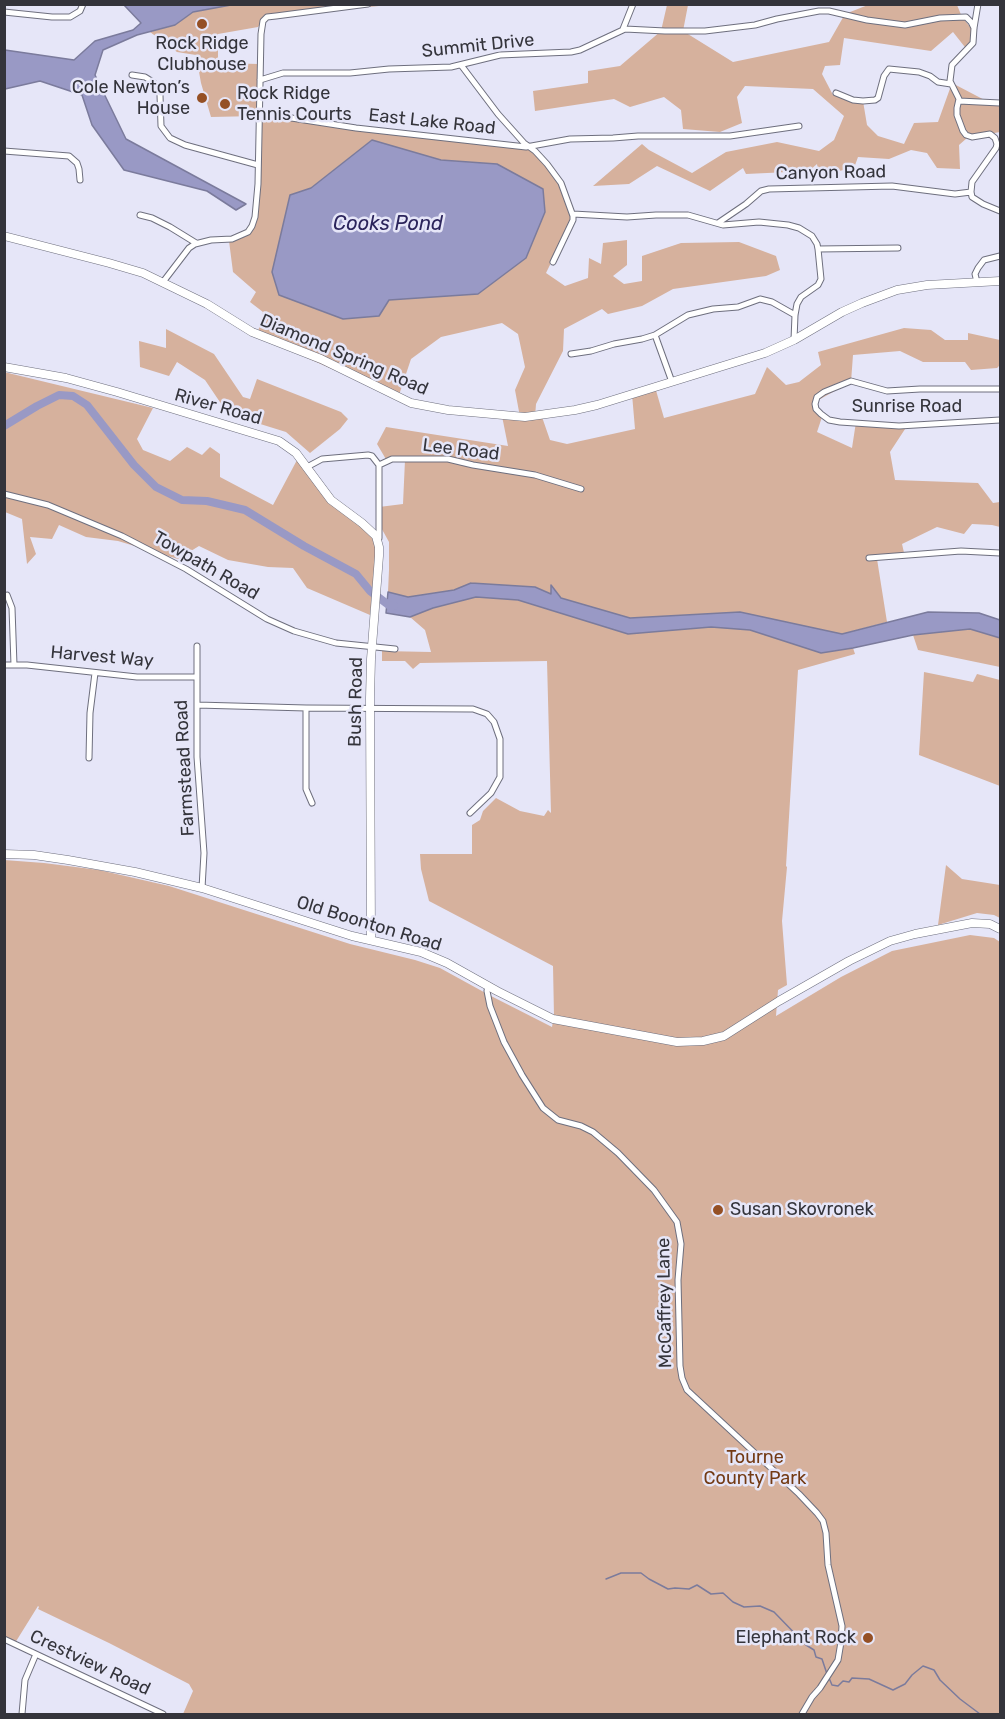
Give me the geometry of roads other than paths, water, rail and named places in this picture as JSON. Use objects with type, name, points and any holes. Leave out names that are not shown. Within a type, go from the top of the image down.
[{"type":"street","points":[[4,12],[70,17],[80,11],[83,4]]},
{"type":"street","points":[[163,282],[189,248],[196,243],[232,239],[248,232],[255,217],[258,184],[262,23],[267,17],[368,4]]},
{"type":"street","points":[[623,29],[633,4]]},
{"type":"street","points":[[978,4],[973,43],[952,65],[950,81],[957,92],[959,101],[957,115],[966,135],[972,137],[990,135],[995,138],[996,148],[972,182],[971,193],[983,204],[1000,211]]},
{"type":"street","name":"Summit Drive","points":[[260,80],[283,73],[350,74],[395,69],[451,67],[500,55],[571,52],[580,50],[623,29],[705,31],[754,25],[819,11],[901,25],[940,18],[966,17],[974,28]]},
{"type":"street","points":[[461,65],[498,114],[547,164],[561,183],[573,214],[571,225],[553,262]]},
{"type":"street","points":[[836,93],[853,100],[875,100],[878,98],[884,76],[889,69],[919,72],[938,82],[951,84]]},
{"type":"street","points":[[132,75],[145,77],[157,88],[160,95],[161,126],[170,138],[185,145],[258,165]]},
{"type":"street","points":[[959,101],[1000,103]]},
{"type":"street","name":"East Lake Road","points":[[260,115],[529,147],[570,139],[730,136],[799,126]]},
{"type":"street","points":[[4,151],[69,156],[80,169],[80,180]]},
{"type":"street","name":"Canyon Road","points":[[718,223],[761,191],[769,189],[892,186],[955,194],[971,193]]},
{"type":"street","points":[[140,214],[153,218],[196,243]]},
{"type":"street","points":[[573,214],[627,217],[688,215],[731,225],[759,222],[799,228],[812,236],[818,249],[820,279],[818,285],[801,297],[797,303],[794,340]]},
{"type":"street","name":"Diamond Spring Road","points":[[4,236],[129,268],[207,304],[262,337],[321,359],[399,398],[426,407],[525,417],[597,405],[765,353],[862,303],[897,290],[927,285],[1000,281]]},
{"type":"street","points":[[818,249],[898,248]]},
{"type":"street","points":[[977,282],[975,274],[984,260],[1000,256]]},
{"type":"street","points":[[571,354],[631,342],[655,335],[688,315],[713,309],[738,307],[760,299],[772,302],[795,315]]},
{"type":"street","points":[[655,335],[672,382]]},
{"type":"street","name":"River Road","points":[[4,367],[66,378],[107,389],[270,437],[286,444],[296,453],[331,500],[376,536],[379,547]]},
{"type":"street","name":"Sunrise Road","points":[[1000,389],[887,391],[851,381],[824,392],[817,398],[815,404],[817,410],[829,420],[840,422],[899,426],[1000,420]]},
{"type":"street","points":[[307,467],[322,459],[368,455],[372,456],[379,465]]},
{"type":"street","name":"Lee Road","points":[[379,465],[392,459],[448,459],[535,475],[581,489]]},
{"type":"street","name":"Bush Road","points":[[371,940],[370,708],[379,547],[379,465]]},
{"type":"street","name":"Towpath Road","points":[[4,494],[48,505],[122,536],[186,569],[275,623],[322,640],[395,649]]},
{"type":"street","points":[[869,558],[961,551],[1000,552]]},
{"type":"street","points":[[7,596],[12,608],[14,665]]},
{"type":"street","name":"Farmstead Road","points":[[197,646],[198,779],[204,853],[202,888]]},
{"type":"street","name":"Harvest Way","points":[[4,665],[27,665],[148,678],[197,677]]},
{"type":"street","points":[[88,758],[95,673]]},
{"type":"street","points":[[196,705],[473,709],[487,714],[494,722],[500,739],[500,777],[491,793],[470,813]]},
{"type":"street","points":[[306,708],[306,789],[312,803]]},
{"type":"street","name":"Old Boonton Road","points":[[4,854],[34,855],[68,860],[135,872],[202,888],[352,936],[405,948],[432,957],[553,1019],[662,1040],[685,1042],[724,1036],[777,1001],[890,941],[972,923],[990,924],[1000,929]]},
{"type":"street","name":"McCaffrey Lane","points":[[488,986],[490,1006],[504,1042],[543,1108],[558,1120],[593,1132],[618,1153],[654,1190],[677,1222],[681,1244],[678,1280],[680,1366],[682,1378],[690,1394],[799,1494],[823,1521],[828,1565],[842,1633],[838,1660],[802,1714]]},
{"type":"street","points":[[490,1006],[497,991]]},
{"type":"street","name":"Crestview Road","points":[[4,1639],[163,1714]]},
{"type":"street","points":[[22,1714],[25,1680],[36,1654]]},
{"type":"water","points":[[124,5],[231,5],[193,12],[175,25],[137,35],[103,50],[95,75],[126,139],[246,204],[236,210],[207,191],[124,170],[92,125],[82,95],[40,81],[5,89],[5,50],[74,60],[95,41],[133,30],[141,23]]},
{"type":"water","name":"Cooks Pond","points":[[372,140],[441,160],[497,164],[543,189],[545,212],[526,258],[478,294],[389,300],[379,316],[343,319],[279,295],[272,272],[290,195],[311,188]]},
{"type":"water","points":[[471,583],[535,587],[551,594],[551,585],[561,598],[630,618],[740,612],[842,634],[928,612],[979,613],[1000,620],[1000,638],[970,629],[913,635],[821,653],[750,630],[711,627],[628,634],[518,600],[476,597],[433,608],[410,617],[386,613],[388,592],[408,597],[454,590]]},
{"type":"waterway","points":[[4,426],[59,395],[73,396],[87,405],[134,465],[156,487],[182,500],[207,501],[245,510],[356,574],[370,591],[390,606],[394,606]]},
{"type":"waterway","points":[[606,1579],[621,1573],[641,1573],[668,1589],[689,1589],[697,1585],[711,1594],[723,1593],[733,1602],[744,1607],[760,1606],[774,1612],[806,1645],[814,1650],[816,1657],[822,1659],[827,1674]]},
{"type":"waterway","points":[[829,1678],[832,1685],[838,1686],[843,1681],[849,1682],[852,1678],[869,1679],[893,1690],[905,1684],[923,1666],[934,1670],[940,1680],[980,1714]]},
{"type":"place","name":"Rock Ridge Clubhouse","points":[[202,24]]},
{"type":"place","name":"Cole Newton’s House","points":[[202,98]]},
{"type":"place","name":"Rock Ridge Tennis Courts","points":[[225,104]]},
{"type":"place","name":"Susan Skovronek","points":[[718,1210]]},
{"type":"place","name":"Elephant Rock","points":[[868,1638]]},
{"type":"park label","name":"Tourne County Park","points":[[755,1468]]}]
